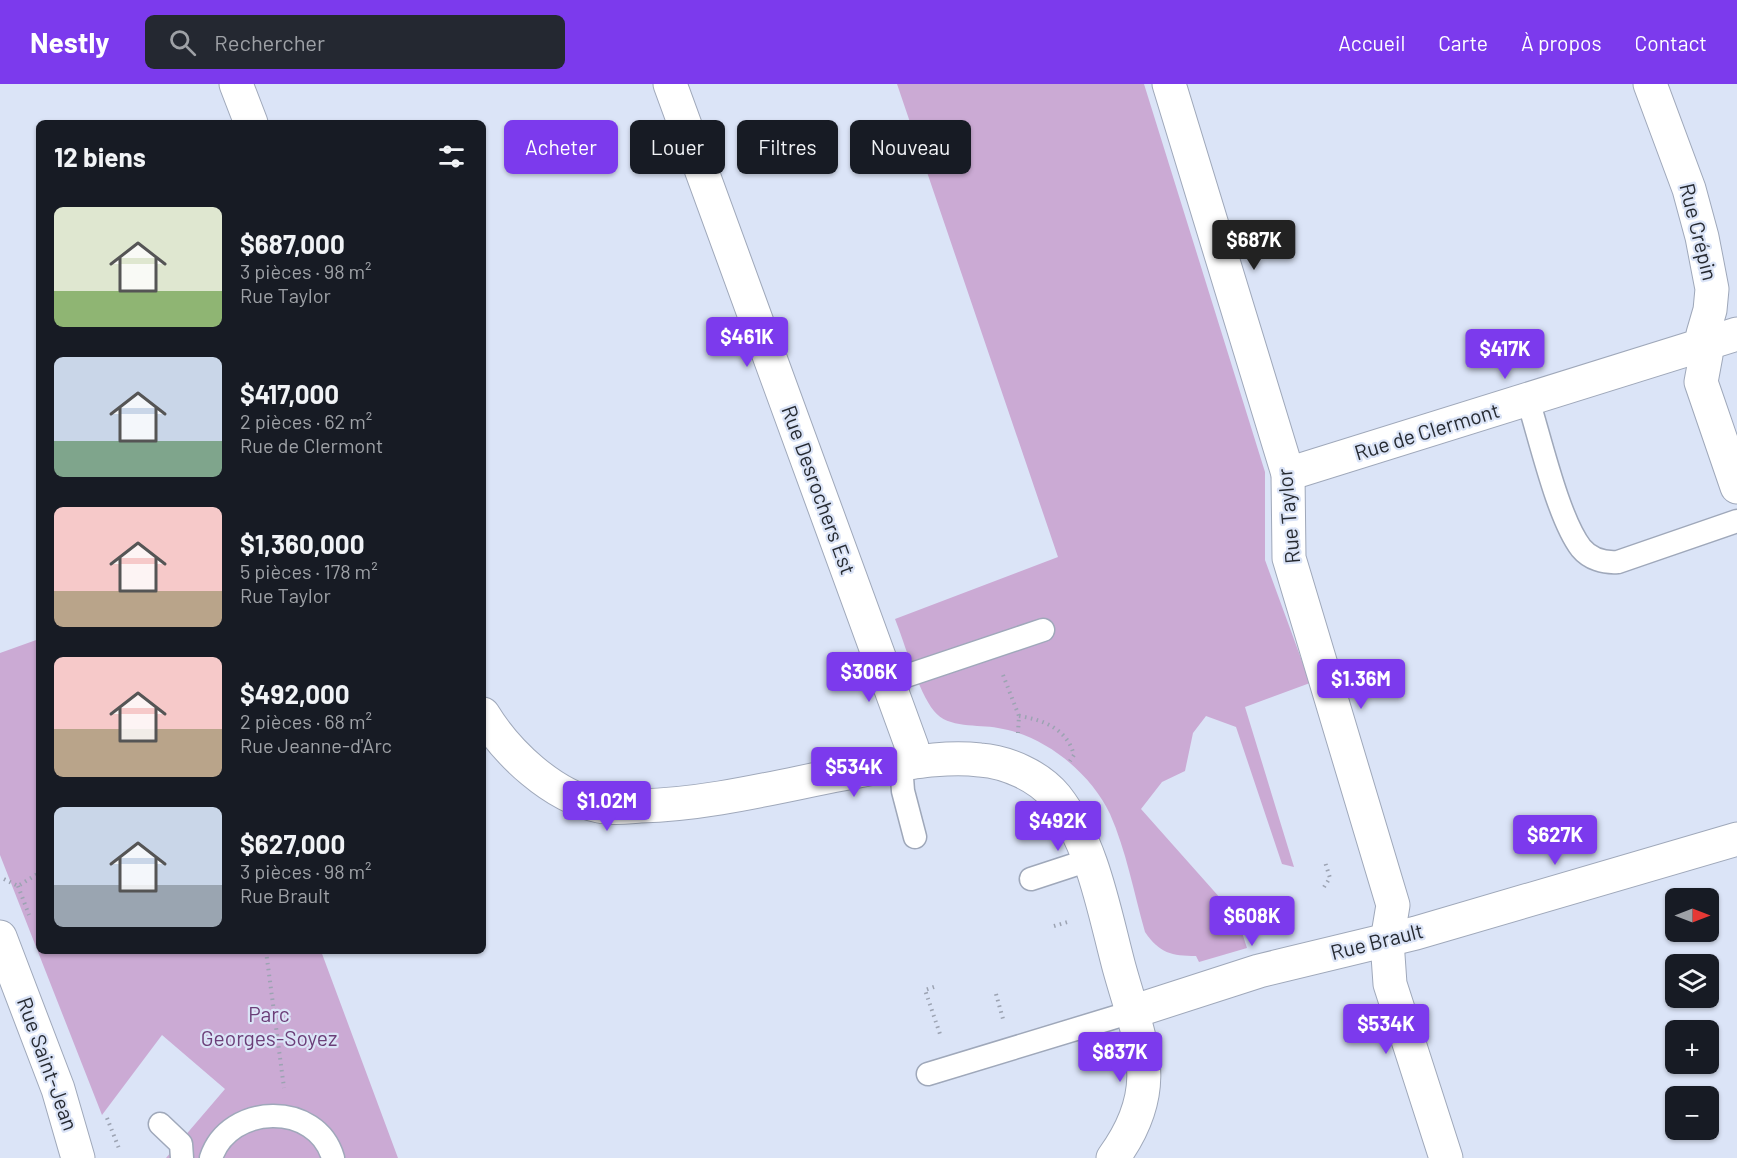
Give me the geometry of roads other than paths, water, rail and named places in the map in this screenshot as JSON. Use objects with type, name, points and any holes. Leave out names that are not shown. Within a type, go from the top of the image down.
[{"type":"street","points":[[236,84],[250,120]]},
{"type":"street","name":"Rue Desrochers Est","points":[[670,84],[912,747],[907,763]]},
{"type":"street","name":"Rue Taylor","points":[[1169,84],[1288,474],[1289,558],[1393,905],[1387,940],[1390,984],[1446,1158]]},
{"type":"street","name":"Rue Crépin","points":[[1650,84],[1689,189],[1702,237],[1712,289],[1710,310],[1703,334],[1706,355],[1701,382],[1737,487]]},
{"type":"street","name":"Rue de Clermont","points":[[1288,474],[1737,334]]},
{"type":"street","points":[[486,718],[500,737],[532,770],[576,798],[600,806],[651,806],[729,797],[907,763],[983,760],[1030,776],[1055,796],[1077,831],[1089,860],[1146,1069],[1144,1094],[1139,1114],[1128,1138],[1113,1158]]},
{"type":"street","name":"Rue Brault","points":[[1132,1012],[1259,971],[1387,940],[1737,839]]},
{"type":"street","name":"Rue Saint-Jean","points":[[0,937],[58,1089],[78,1158]]},
{"type":"lane","points":[[1528,400],[1569,529],[1582,550],[1595,559],[1618,562],[1737,522]]},
{"type":"lane","points":[[888,682],[1042,630]]},
{"type":"lane","points":[[907,763],[903,790],[915,837]]},
{"type":"lane","points":[[1031,879],[1089,860]]},
{"type":"lane","points":[[928,1074],[1132,1012]]},
{"type":"lane","points":[[211,1158],[218,1143],[242,1123],[270,1115],[285,1115],[312,1127],[324,1139],[333,1158]]},
{"type":"lane","points":[[160,1124],[181,1144],[182,1158]]},
{"type":"park label","name":"Parc Georges-Soyez","points":[[269,1027]]}]
